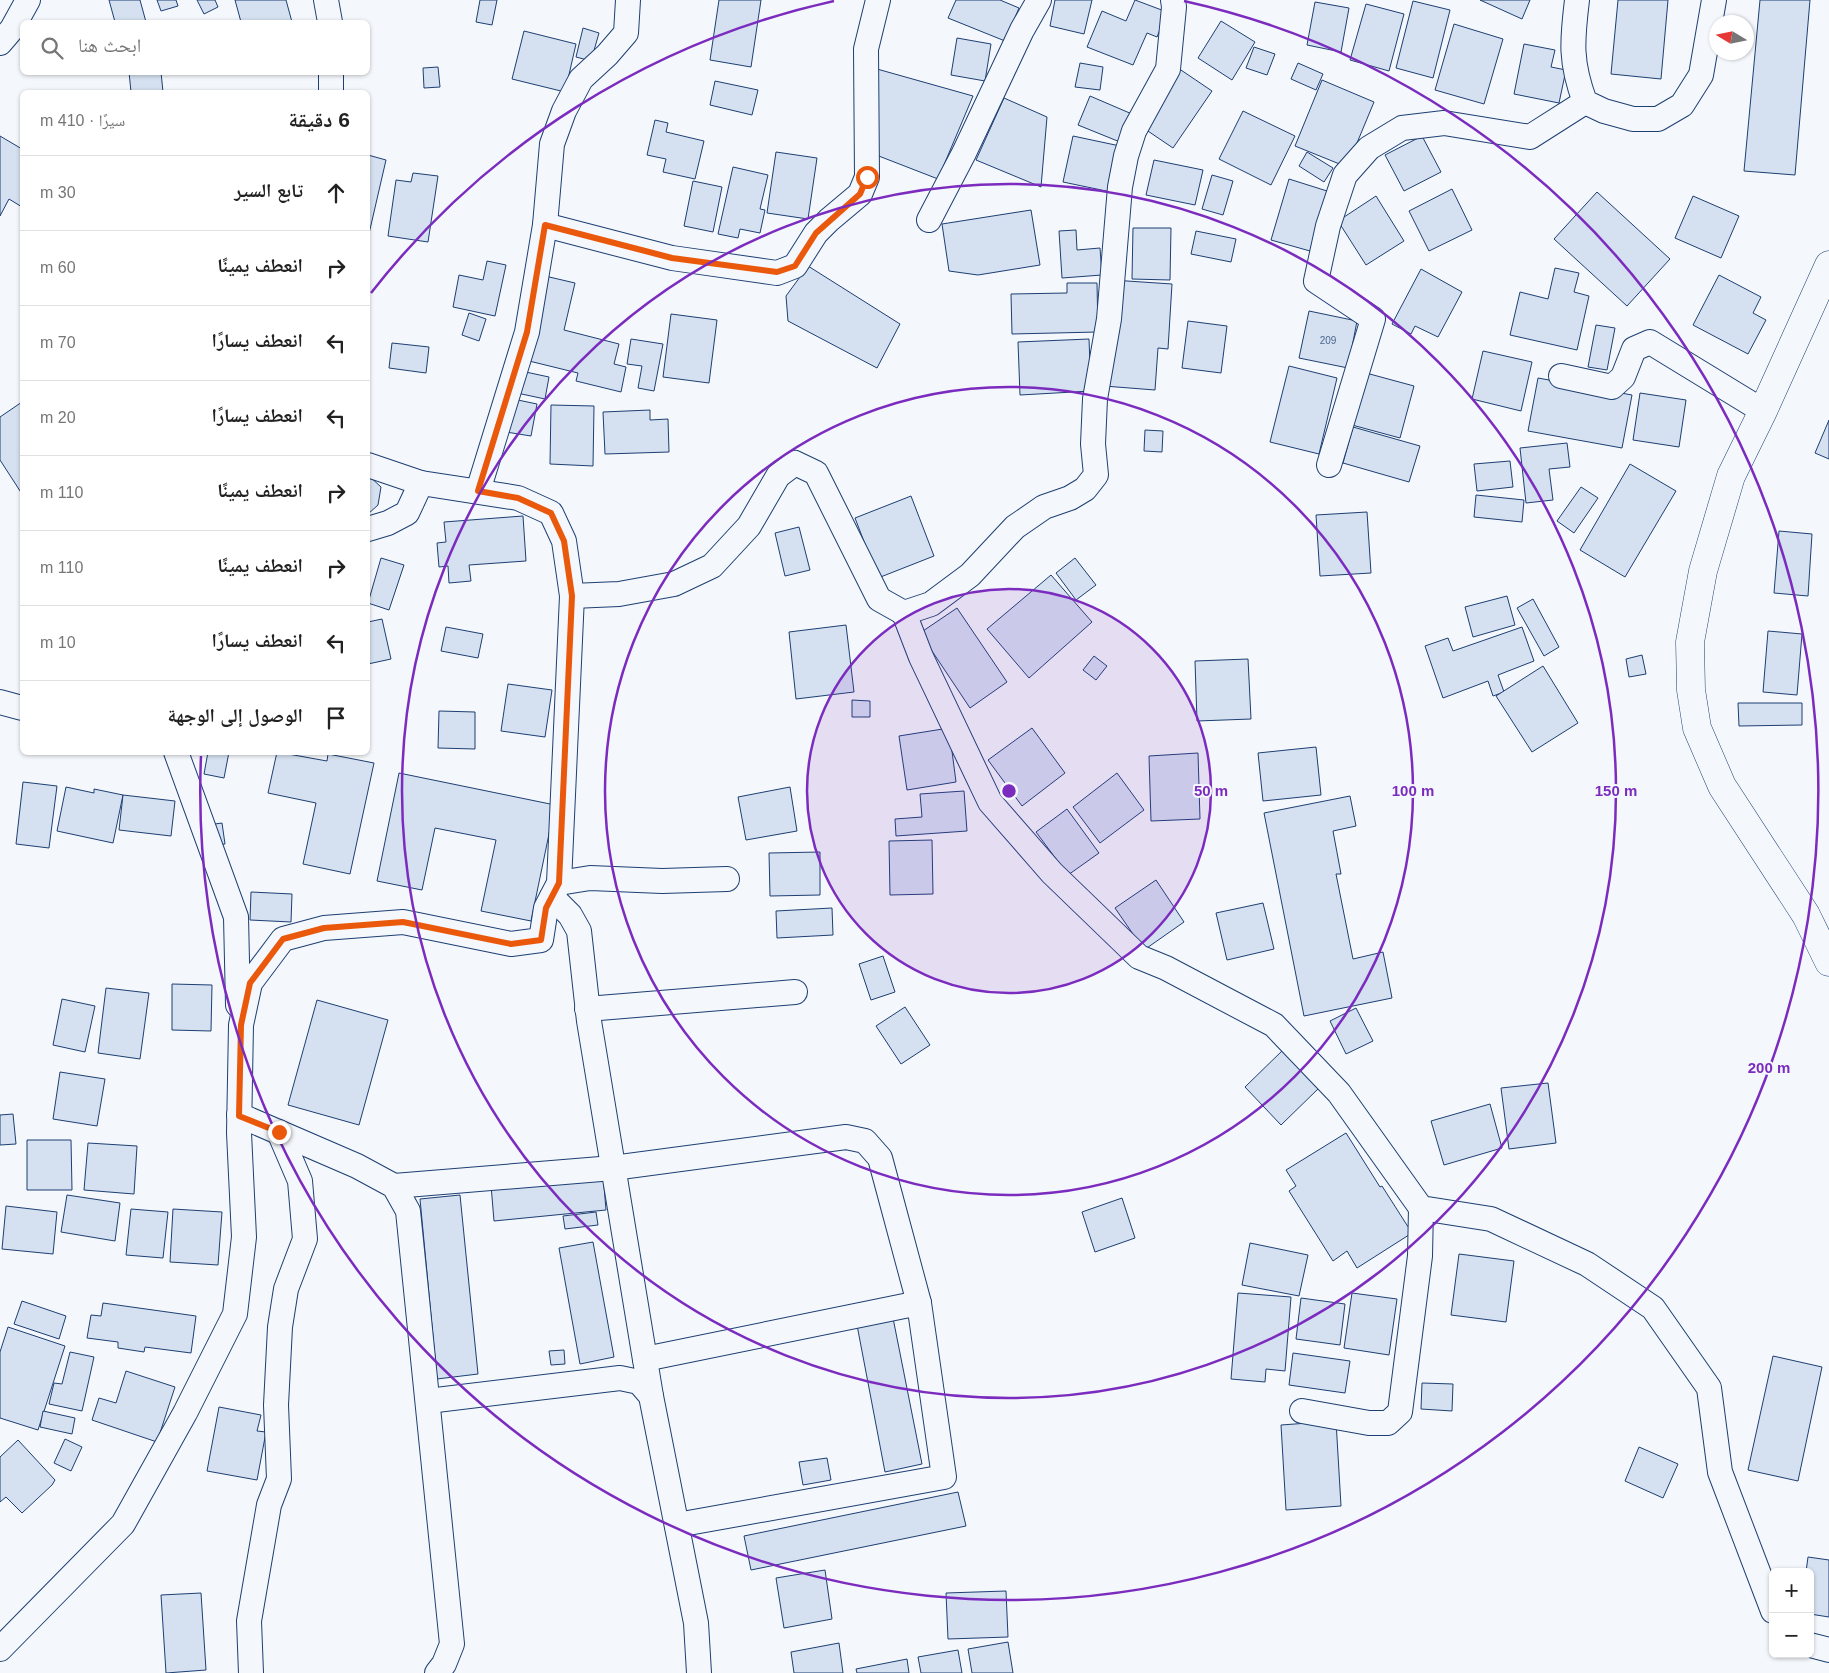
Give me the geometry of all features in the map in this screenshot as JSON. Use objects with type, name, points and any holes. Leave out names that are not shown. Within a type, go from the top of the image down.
[{"type":"main road","points":[[1829,265],[1763,411],[1731,476],[1704,571],[1690,642],[1691,690],[1697,728],[1722,786],[1806,915],[1829,962]]},
{"type":"street","points":[[0,43],[12,29],[28,0]]},
{"type":"street","points":[[326,0],[330,20]]},
{"type":"street","points":[[478,491],[527,332],[545,225],[552,144],[564,111],[581,80],[626,33],[628,0]]},
{"type":"street","points":[[545,225],[672,258],[777,272],[795,266],[816,233],[860,194],[867,177],[866,49],[878,0]]},
{"type":"street","points":[[929,220],[964,153],[1022,30],[1039,0]]},
{"type":"street","points":[[904,613],[931,604],[970,575],[1015,527],[1044,507],[1070,498],[1085,490],[1096,475],[1092,444],[1095,399],[1109,319],[1120,187],[1126,156],[1134,131],[1168,69],[1174,7],[1173,0]]},
{"type":"street","points":[[1577,0],[1572,52],[1578,82],[1585,102],[1604,111],[1633,119],[1658,119],[1682,105],[1701,75],[1714,0]]},
{"type":"street","points":[[331,75],[331,90]]},
{"type":"street","points":[[1329,465],[1373,319],[1316,281],[1328,226],[1345,174],[1369,148],[1402,128],[1444,123],[1530,137],[1585,102]]},
{"type":"street","points":[[1562,376],[1612,386],[1623,378],[1634,349],[1650,342],[1763,411]]},
{"type":"street","points":[[572,596],[619,594],[674,584],[712,566],[749,526],[778,476],[795,463],[816,473],[879,599],[904,613],[920,657],[990,802],[1052,873],[1139,957],[1166,968],[1274,1025],[1339,1093],[1421,1208],[1420,1256],[1400,1412],[1388,1423],[1369,1423],[1302,1411]]},
{"type":"street","points":[[0,1649],[123,1524],[185,1414],[235,1314],[244,1237],[239,1116],[241,1025],[250,983],[283,939],[324,928],[403,922],[511,944],[541,940],[546,908],[556,890],[572,596],[564,541],[551,513],[518,498],[421,483],[370,466]]},
{"type":"street","points":[[370,528],[388,523],[407,512],[421,483]]},
{"type":"street","points":[[0,702],[20,707]]},
{"type":"street","points":[[177,755],[236,917],[240,1069]]},
{"type":"street","points":[[556,890],[590,878],[726,879]]},
{"type":"street","points":[[556,890],[579,931],[588,1009],[613,1168],[651,1396],[696,1623],[700,1673]]},
{"type":"street","points":[[588,1009],[795,992]]},
{"type":"street","points":[[239,1116],[357,1166],[394,1186],[408,1211],[452,1644],[444,1664],[437,1673]]},
{"type":"street","points":[[251,1673],[249,1621],[269,1505],[279,1479],[276,1405],[280,1327],[286,1289],[305,1239],[300,1181],[279,1132]]},
{"type":"street","points":[[394,1186],[613,1168],[846,1137],[865,1141],[880,1158],[919,1303],[944,1477],[677,1525]]},
{"type":"street","points":[[1421,1208],[1491,1219],[1587,1264],[1653,1308],[1709,1388],[1720,1472],[1769,1600]]},
{"type":"street","points":[[645,1359],[919,1303]]},
{"type":"street","points":[[428,1401],[620,1378],[639,1382],[651,1396]]},
{"type":"street","points":[[1814,1646],[1829,1650]]},
{"type":"building","points":[[109,0],[140,0],[145,20],[114,20]]},
{"type":"building","points":[[157,0],[176,0],[178,6],[161,11]]},
{"type":"building","points":[[197,0],[215,0],[218,7],[204,14]]},
{"type":"building","points":[[235,0],[286,0],[291,20],[240,20]]},
{"type":"building","points":[[480,0],[497,0],[492,25],[476,22]]},
{"type":"building","points":[[719,0],[761,0],[751,67],[710,60]]},
{"type":"building","points":[[956,0],[1000,0],[1019,8],[1005,41],[948,18]]},
{"type":"building","points":[[1055,0],[1092,0],[1084,34],[1050,26]]},
{"type":"building","points":[[1135,0],[1167,12],[1157,37],[1147,33],[1133,65],[1087,47],[1102,11],[1126,21]]},
{"type":"building","points":[[1480,0],[1530,0],[1522,19]]},
{"type":"building","points":[[1618,0],[1668,0],[1661,79],[1611,74]]},
{"type":"building","points":[[1760,0],[1810,0],[1795,175],[1744,171]]},
{"type":"building","points":[[1413,1],[1450,10],[1433,78],[1396,68]]},
{"type":"building","points":[[1315,2],[1349,8],[1341,52],[1307,45]]},
{"type":"building","points":[[1366,4],[1404,14],[1389,71],[1350,60]]},
{"type":"building","points":[[1221,21],[1255,42],[1232,80],[1198,58]]},
{"type":"building","points":[[1454,24],[1503,39],[1484,104],[1435,90]]},
{"type":"building","points":[[583,28],[599,33],[591,61],[576,57]]},
{"type":"building","points":[[524,31],[576,44],[565,92],[512,79]]},
{"type":"building","points":[[957,38],[991,44],[985,81],[951,75]]},
{"type":"building","points":[[1524,44],[1555,50],[1551,67],[1566,70],[1559,103],[1514,94]]},
{"type":"building","points":[[1254,47],[1275,54],[1267,75],[1246,68]]},
{"type":"building","points":[[1080,63],[1103,67],[1100,90],[1075,87]]},
{"type":"building","points":[[1298,63],[1323,74],[1316,90],[1291,79]]},
{"type":"building","points":[[438,67],[440,87],[424,88],[423,68]]},
{"type":"building","points":[[1178,68],[1212,91],[1173,148],[1139,125]]},
{"type":"building","points":[[877,69],[973,96],[938,179],[871,153]]},
{"type":"building","points":[[129,75],[161,75],[163,90],[131,90]]},
{"type":"building","points":[[1322,80],[1374,102],[1347,167],[1295,146]]},
{"type":"building","points":[[715,81],[758,90],[752,115],[710,105]]},
{"type":"building","points":[[1090,96],[1132,114],[1120,142],[1078,125]]},
{"type":"building","points":[[1004,98],[1047,117],[1041,187],[976,160]]},
{"type":"building","points":[[1243,111],[1295,136],[1271,185],[1219,159]]},
{"type":"building","points":[[655,120],[668,123],[666,132],[704,141],[695,179],[663,172],[666,159],[647,155]]},
{"type":"building","points":[[0,136],[20,148],[20,206],[9,199],[0,216]]},
{"type":"building","points":[[1073,136],[1120,146],[1111,192],[1063,182]]},
{"type":"building","points":[[1422,136],[1441,172],[1404,191],[1385,155]]},
{"type":"building","points":[[776,152],[817,158],[808,219],[767,213]]},
{"type":"building","points":[[1307,152],[1333,168],[1324,182],[1299,166]]},
{"type":"building","points":[[370,156],[386,160],[370,229]]},
{"type":"building","points":[[1154,160],[1203,170],[1195,205],[1146,195]]},
{"type":"building","points":[[733,167],[768,175],[760,209],[765,210],[760,233],[740,229],[738,238],[718,234]]},
{"type":"building","points":[[413,173],[438,176],[428,242],[388,236],[396,180],[411,182]]},
{"type":"building","points":[[1212,175],[1233,181],[1223,215],[1202,209]]},
{"type":"building","points":[[1289,179],[1327,191],[1310,251],[1271,240]]},
{"type":"building","points":[[693,181],[722,187],[713,232],[684,226]]},
{"type":"building","points":[[1452,189],[1472,230],[1429,251],[1409,211]]},
{"type":"building","points":[[1597,192],[1670,259],[1627,306],[1554,239]]},
{"type":"building","points":[[1376,196],[1404,241],[1366,265],[1338,221]]},
{"type":"building","points":[[1693,196],[1739,216],[1721,258],[1675,238]]},
{"type":"building","points":[[1031,210],[1040,265],[978,275],[949,271],[942,224]]},
{"type":"building","points":[[1133,228],[1171,228],[1170,280],[1132,279]]},
{"type":"building","points":[[1076,230],[1077,250],[1100,248],[1102,275],[1062,278],[1059,231]]},
{"type":"building","points":[[1196,231],[1236,239],[1231,262],[1191,254]]},
{"type":"building","points":[[487,261],[506,265],[495,316],[453,307],[459,275],[483,280]]},
{"type":"building","points":[[808,266],[900,324],[877,368],[788,321],[786,296]]},
{"type":"building","points":[[1555,268],[1579,273],[1574,292],[1589,296],[1577,350],[1510,335],[1520,292],[1548,299]]},
{"type":"building","points":[[1421,269],[1462,292],[1438,337],[1415,326],[1411,334],[1392,324]]},
{"type":"building","points":[[1719,275],[1761,297],[1753,313],[1766,320],[1748,354],[1693,325]]},
{"type":"building","points":[[545,276],[575,283],[564,330],[619,344],[614,364],[626,367],[621,392],[576,381],[578,373],[525,360]]},
{"type":"building","points":[[1112,280],[1172,284],[1168,349],[1158,348],[1155,390],[1104,386]]},
{"type":"building","points":[[1067,283],[1097,283],[1098,332],[1012,334],[1011,294],[1067,293]]},
{"type":"building","points":[[1309,311],[1357,321],[1348,368],[1299,358]]},
{"type":"building","points":[[469,313],[486,319],[479,341],[462,335]]},
{"type":"building","points":[[671,314],[717,320],[709,383],[663,377]]},
{"type":"building","points":[[1188,321],[1227,326],[1221,373],[1182,368]]},
{"type":"building","points":[[1596,325],[1615,328],[1607,370],[1588,367]]},
{"type":"building","points":[[631,339],[663,344],[654,391],[638,388],[642,366],[627,364]]},
{"type":"building","points":[[1089,339],[1091,391],[1020,395],[1018,342]]},
{"type":"building","points":[[392,343],[429,347],[426,373],[389,368]]},
{"type":"building","points":[[1483,351],[1532,362],[1521,411],[1472,399]]},
{"type":"building","points":[[1289,366],[1337,378],[1319,454],[1270,442]]},
{"type":"building","points":[[521,371],[549,377],[545,399],[517,393]]},
{"type":"building","points":[[1366,373],[1414,386],[1400,438],[1352,425]]},
{"type":"building","points":[[1538,378],[1632,395],[1622,448],[1528,431]]},
{"type":"building","points":[[1640,393],[1686,400],[1679,447],[1633,440]]},
{"type":"building","points":[[513,399],[537,404],[531,436],[506,432]]},
{"type":"building","points":[[20,403],[20,491],[0,460],[0,417]]},
{"type":"building","points":[[551,405],[594,406],[593,466],[550,464]]},
{"type":"building","points":[[650,410],[650,420],[668,419],[669,452],[605,454],[603,412]]},
{"type":"building","points":[[1829,420],[1829,459],[1815,453]]},
{"type":"building","points":[[1353,427],[1420,446],[1409,482],[1343,463]]},
{"type":"building","points":[[1145,430],[1163,431],[1162,452],[1144,451]]},
{"type":"building","points":[[1567,443],[1570,467],[1549,469],[1553,500],[1526,503],[1520,448]]},
{"type":"building","points":[[1510,461],[1513,487],[1477,491],[1474,464]]},
{"type":"building","points":[[1630,464],[1676,491],[1625,577],[1580,550]]},
{"type":"building","points":[[370,477],[381,487],[378,505],[370,512]]},
{"type":"building","points":[[1581,487],[1598,498],[1574,533],[1557,521]]},
{"type":"building","points":[[1476,495],[1524,500],[1522,522],[1474,517]]},
{"type":"building","points":[[911,496],[934,556],[878,578],[855,518]]},
{"type":"building","points":[[1367,512],[1371,573],[1320,576],[1316,515]]},
{"type":"building","points":[[523,516],[526,561],[469,565],[471,581],[449,583],[448,566],[439,567],[437,543],[446,542],[444,522]]},
{"type":"building","points":[[799,527],[810,570],[785,576],[775,533]]},
{"type":"building","points":[[1779,531],[1812,534],[1808,596],[1774,593]]},
{"type":"building","points":[[381,558],[404,565],[389,610],[370,604],[370,596]]},
{"type":"building","points":[[1075,558],[1096,585],[1076,600],[1056,573]]},
{"type":"building","points":[[1051,575],[1092,622],[1029,678],[987,629]]},
{"type":"building","points":[[1507,596],[1515,625],[1473,637],[1465,607]]},
{"type":"building","points":[[1533,599],[1559,647],[1544,656],[1517,608]]},
{"type":"building","points":[[957,608],[1007,682],[970,708],[920,633]]},
{"type":"building","points":[[382,619],[391,659],[370,664],[370,622]]},
{"type":"building","points":[[846,625],[854,692],[796,699],[789,632]]},
{"type":"building","points":[[446,627],[483,634],[478,658],[441,651]]},
{"type":"building","points":[[1522,627],[1534,661],[1498,675],[1504,692],[1493,696],[1488,681],[1443,698],[1425,646],[1448,638],[1453,651]]},
{"type":"building","points":[[1768,631],[1802,634],[1797,695],[1763,692]]},
{"type":"building","points":[[1642,655],[1646,674],[1629,677],[1626,659]]},
{"type":"building","points":[[1094,656],[1107,666],[1096,680],[1083,670]]},
{"type":"building","points":[[1248,659],[1251,719],[1197,721],[1195,661]]},
{"type":"building","points":[[1543,666],[1578,723],[1532,752],[1496,696]]},
{"type":"building","points":[[508,684],[552,690],[545,737],[501,731]]},
{"type":"building","points":[[852,700],[870,701],[870,717],[852,717]]},
{"type":"building","points":[[1738,703],[1802,703],[1802,725],[1739,726]]},
{"type":"building","points":[[439,711],[475,712],[475,749],[438,748]]},
{"type":"building","points":[[949,728],[956,782],[907,790],[899,736]]},
{"type":"building","points":[[1032,728],[1065,773],[1022,806],[988,760]]},
{"type":"building","points":[[1316,747],[1321,795],[1263,801],[1258,753]]},
{"type":"building","points":[[1198,753],[1200,819],[1151,821],[1149,756]]},
{"type":"building","points":[[207,755],[228,755],[224,778],[204,774]]},
{"type":"building","points":[[276,755],[294,755],[327,761],[328,755],[333,755],[374,763],[350,874],[303,864],[316,803],[268,793]]},
{"type":"building","points":[[399,773],[555,805],[531,921],[481,911],[496,840],[435,828],[422,890],[377,881]]},
{"type":"building","points":[[1117,773],[1144,810],[1100,843],[1073,807]]},
{"type":"building","points":[[23,782],[57,786],[49,848],[16,844]]},
{"type":"building","points":[[66,787],[94,793],[94,789],[123,795],[113,843],[57,831]]},
{"type":"building","points":[[790,787],[797,831],[746,840],[738,797]]},
{"type":"building","points":[[964,791],[967,831],[896,836],[895,819],[922,817],[920,794]]},
{"type":"building","points":[[123,795],[175,801],[171,836],[119,830]]},
{"type":"building","points":[[1350,796],[1356,826],[1333,831],[1341,874],[1336,874],[1353,959],[1383,952],[1392,998],[1304,1016],[1264,813]]},
{"type":"building","points":[[1067,809],[1099,853],[1068,875],[1036,832]]},
{"type":"building","points":[[222,823],[225,844],[210,846],[208,825]]},
{"type":"building","points":[[932,840],[933,894],[890,895],[889,841]]},
{"type":"building","points":[[820,852],[820,895],[770,896],[769,853]]},
{"type":"building","points":[[1156,880],[1184,922],[1144,950],[1115,908]]},
{"type":"building","points":[[251,892],[292,894],[291,922],[250,920]]},
{"type":"building","points":[[1263,903],[1274,949],[1227,960],[1216,913]]},
{"type":"building","points":[[832,908],[833,935],[777,938],[776,911]]},
{"type":"building","points":[[883,956],[895,992],[871,1000],[859,964]]},
{"type":"building","points":[[172,984],[212,985],[211,1031],[172,1030]]},
{"type":"building","points":[[106,988],[149,993],[140,1059],[98,1053]]},
{"type":"building","points":[[62,999],[95,1006],[85,1052],[53,1045]]},
{"type":"building","points":[[317,1000],[388,1020],[359,1125],[288,1105]]},
{"type":"building","points":[[905,1007],[930,1045],[901,1064],[876,1026]]},
{"type":"building","points":[[1356,1008],[1373,1041],[1346,1054],[1330,1021]]},
{"type":"building","points":[[1284,1049],[1320,1087],[1281,1125],[1245,1087]]},
{"type":"building","points":[[60,1072],[105,1079],[97,1126],[53,1119]]},
{"type":"building","points":[[1548,1083],[1556,1143],[1509,1149],[1501,1088]]},
{"type":"building","points":[[1490,1104],[1502,1148],[1444,1165],[1431,1121]]},
{"type":"building","points":[[13,1114],[16,1144],[0,1145],[0,1115]]},
{"type":"building","points":[[1346,1133],[1412,1233],[1357,1268],[1347,1251],[1333,1261],[1289,1191],[1296,1186],[1286,1170]]},
{"type":"building","points":[[27,1140],[71,1140],[72,1190],[27,1190]]},
{"type":"building","points":[[88,1143],[137,1146],[134,1194],[84,1190]]},
{"type":"building","points":[[603,1174],[606,1210],[494,1221],[491,1185]]},
{"type":"building","points":[[67,1195],[120,1203],[115,1241],[61,1232]]},
{"type":"building","points":[[460,1195],[478,1374],[437,1379],[420,1199]]},
{"type":"building","points":[[1122,1198],[1135,1238],[1095,1252],[1082,1212]]},
{"type":"building","points":[[6,1206],[57,1212],[53,1254],[2,1249]]},
{"type":"building","points":[[131,1209],[168,1212],[163,1258],[126,1255]]},
{"type":"building","points":[[173,1209],[222,1212],[218,1265],[170,1262]]},
{"type":"building","points":[[596,1212],[598,1225],[565,1229],[563,1216]]},
{"type":"building","points":[[593,1242],[614,1357],[580,1364],[559,1248]]},
{"type":"building","points":[[1250,1243],[1308,1255],[1299,1296],[1242,1285]]},
{"type":"building","points":[[1459,1254],[1514,1261],[1506,1322],[1451,1315]]},
{"type":"building","points":[[1238,1293],[1291,1297],[1285,1371],[1266,1369],[1265,1382],[1231,1379]]},
{"type":"building","points":[[1352,1293],[1397,1299],[1389,1355],[1344,1348]]},
{"type":"building","points":[[1301,1298],[1345,1304],[1340,1345],[1296,1339]]},
{"type":"building","points":[[22,1301],[66,1316],[59,1339],[14,1324]]},
{"type":"building","points":[[103,1303],[196,1316],[191,1353],[145,1347],[144,1352],[118,1348],[118,1342],[87,1338],[91,1315],[101,1316]]},
{"type":"building","points":[[893,1318],[922,1464],[885,1472],[857,1325]]},
{"type":"building","points":[[8,1327],[65,1346],[38,1430],[0,1418],[0,1352]]},
{"type":"building","points":[[564,1350],[565,1364],[551,1365],[549,1351]]},
{"type":"building","points":[[70,1352],[94,1357],[82,1411],[49,1404],[54,1383],[62,1384]]},
{"type":"building","points":[[1293,1353],[1350,1361],[1345,1393],[1289,1385]]},
{"type":"building","points":[[1773,1356],[1822,1367],[1798,1481],[1748,1470]]},
{"type":"building","points":[[126,1371],[175,1387],[157,1442],[92,1420],[99,1398],[116,1403]]},
{"type":"building","points":[[1422,1383],[1453,1384],[1452,1411],[1421,1409]]},
{"type":"building","points":[[219,1407],[261,1415],[257,1431],[266,1432],[257,1480],[207,1471]]},
{"type":"building","points":[[43,1411],[75,1418],[72,1434],[40,1427]]},
{"type":"building","points":[[1336,1421],[1341,1506],[1286,1510],[1281,1425]]},
{"type":"building","points":[[65,1439],[82,1447],[71,1471],[54,1463]]},
{"type":"building","points":[[18,1440],[55,1480],[22,1513],[6,1497],[0,1502],[0,1457]]},
{"type":"building","points":[[1639,1447],[1678,1464],[1663,1498],[1625,1481]]},
{"type":"building","points":[[827,1458],[831,1480],[803,1485],[799,1462]]},
{"type":"building","points":[[958,1492],[966,1526],[751,1570],[744,1536]]},
{"type":"building","points":[[1808,1557],[1829,1560],[1829,1617],[1814,1615],[1814,1568],[1807,1568]]},
{"type":"building","points":[[825,1570],[832,1619],[784,1628],[776,1578]]},
{"type":"building","points":[[1006,1591],[1008,1637],[948,1639],[946,1593]]},
{"type":"building","points":[[201,1593],[206,1670],[166,1673],[161,1595]]},
{"type":"building","points":[[1008,1642],[1013,1673],[972,1673],[968,1649]]},
{"type":"building","points":[[839,1643],[843,1673],[794,1673],[791,1652]]},
{"type":"building","points":[[958,1650],[962,1673],[921,1673],[918,1657]]},
{"type":"building","points":[[907,1659],[909,1673],[857,1673],[856,1669]]},
{"type":"route","points":[[279,1132],[239,1116],[241,1025],[250,983],[283,939],[324,928],[403,922],[511,944],[541,940],[546,908],[559,883],[572,596],[564,541],[551,513],[518,498],[478,491],[527,332],[545,225],[672,258],[777,272],[795,266],[816,233],[860,194],[867,177]]}]
